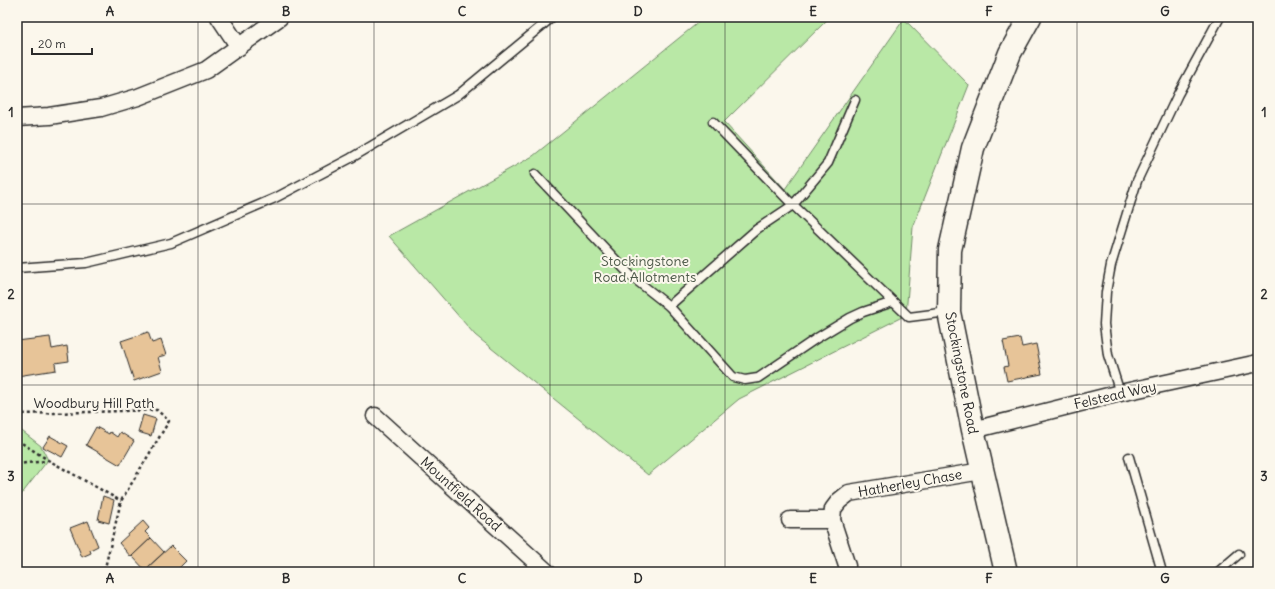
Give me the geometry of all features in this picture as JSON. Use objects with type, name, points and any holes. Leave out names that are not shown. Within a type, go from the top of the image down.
[{"type":"main road","name":"Stockingstone Road","points":[[1006,572],[973,430],[949,312],[950,250],[973,148],[1010,52],[1030,17]]},
{"type":"street","points":[[219,17],[239,47]]},
{"type":"street","points":[[17,118],[49,116],[101,108],[138,97],[206,70],[280,17]]},
{"type":"street","name":"Felstead Way","points":[[973,430],[1120,393],[1258,363]]},
{"type":"street","name":"Mountfield Road","points":[[375,416],[548,572]]},
{"type":"street","name":"Hatherley Chase","points":[[832,520],[833,509],[839,501],[849,493],[982,470]]},
{"type":"street","points":[[790,520],[832,520],[847,566]]},
{"type":"lane","points":[[1120,393],[1108,355],[1104,324],[1106,292],[1111,265],[1137,181],[1178,94],[1220,17]]},
{"type":"lane","points":[[17,268],[86,262],[171,243],[275,198],[352,158],[458,95],[550,19]]},
{"type":"lane","points":[[669,306],[757,229],[793,205],[828,163],[855,100]]},
{"type":"lane","points":[[713,122],[793,205],[909,317],[949,312]]},
{"type":"lane","points":[[535,174],[631,276],[669,306],[732,377],[745,380],[758,378],[817,338],[850,318],[893,302]]},
{"type":"lane","points":[[1129,457],[1162,572]]},
{"type":"lane","points":[[1218,572],[1239,554]]},
{"type":"path","name":"Woodbury Hill Path","points":[[17,413],[157,410],[169,421],[121,501],[104,572]]},
{"type":"path","points":[[17,440],[48,460],[121,501]]},
{"type":"path","points":[[17,464],[48,460]]},
{"type":"green space","name":"Stockingstone Road Allotments","points":[[705,17],[830,17],[724,122],[785,189],[904,19],[969,85],[913,227],[906,315],[739,399],[648,475],[475,335],[389,236],[533,156]]},
{"type":"green space","points":[[17,413],[20,414],[18,428],[41,446],[48,460],[17,500]]},
{"type":"building","points":[[148,332],[152,343],[161,340],[166,355],[158,357],[162,371],[134,381],[121,341]]},
{"type":"building","points":[[50,337],[52,349],[67,346],[69,361],[55,363],[56,370],[17,376],[17,341]]},
{"type":"building","points":[[1020,338],[1022,347],[1036,344],[1042,374],[1007,381],[1004,367],[1008,366],[1003,341]]},
{"type":"building","points":[[143,415],[156,419],[151,436],[138,432]]},
{"type":"building","points":[[96,427],[109,434],[110,432],[117,437],[120,432],[134,441],[120,465],[86,445]]},
{"type":"building","points":[[50,436],[68,446],[62,457],[43,447]]},
{"type":"building","points":[[103,496],[114,500],[109,523],[98,520]]},
{"type":"building","points":[[88,521],[98,546],[90,550],[91,553],[82,557],[70,528]]},
{"type":"building","points":[[143,521],[149,528],[145,532],[151,538],[131,557],[119,543]]},
{"type":"building","points":[[151,538],[164,552],[145,570],[132,556]]},
{"type":"building","points":[[171,546],[186,561],[175,572],[145,572],[145,570]]}]
